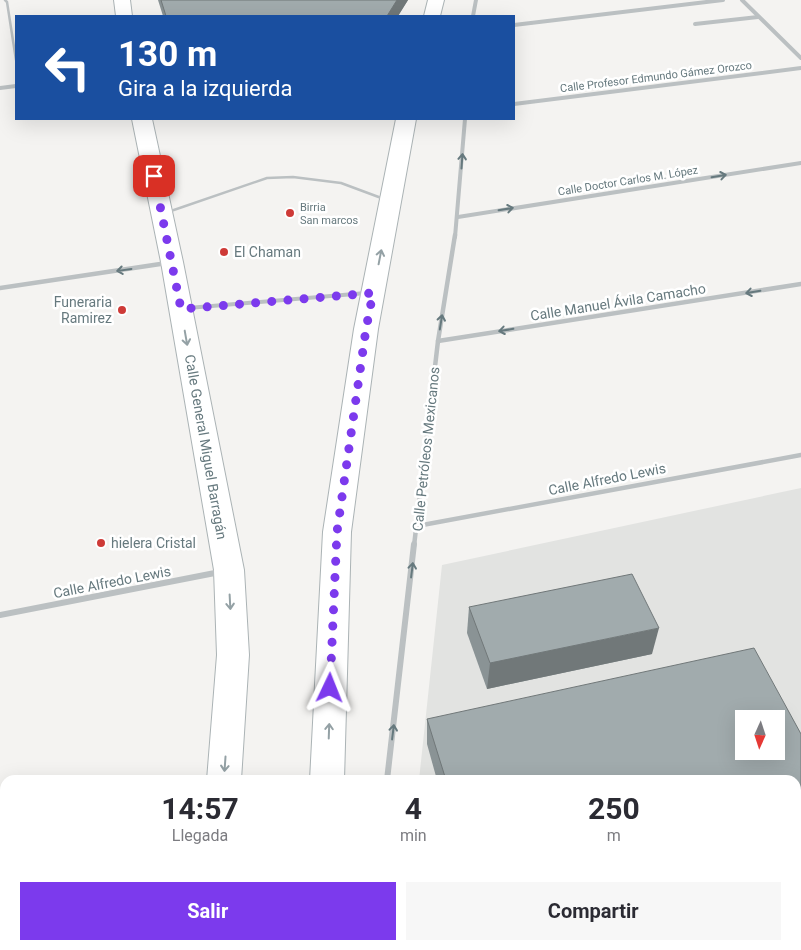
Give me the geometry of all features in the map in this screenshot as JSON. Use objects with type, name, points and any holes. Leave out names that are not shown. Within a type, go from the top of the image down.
[{"type":"main road","points":[[122,0],[124,15]]},
{"type":"main road","points":[[432,15],[436,0]]},
{"type":"main road","name":"Calle General Miguel Barragán","points":[[142,120],[172,262],[229,570],[233,655],[224,775]]},
{"type":"main road","points":[[328,775],[337,532],[366,329],[406,120]]},
{"type":"street","points":[[473,15],[476,0]]},
{"type":"street","points":[[515,25],[723,0]]},
{"type":"street","points":[[742,0],[801,58]]},
{"type":"street","points":[[695,24],[758,17]]},
{"type":"street","name":"Calle Profesor Edmundo Gámez Orozco","points":[[515,104],[801,68]]},
{"type":"street","points":[[0,88],[15,86]]},
{"type":"street","name":"Calle Petróleos Mexicanos","points":[[388,775],[438,341],[458,217],[465,120]]},
{"type":"street","name":"Calle Doctor Carlos M. López","points":[[458,217],[801,163]]},
{"type":"street","points":[[0,288],[172,262]]},
{"type":"street","name":"Calle Manuel Ávila Camacho","points":[[438,341],[801,284]]},
{"type":"street","name":"Calle Alfredo Lewis","points":[[417,526],[801,454]]},
{"type":"street","name":"Calle Alfredo Lewis","points":[[0,615],[229,570]]},
{"type":"lane","points":[[6,0],[8,2],[15,53]]},
{"type":"lane","points":[[162,214],[267,178],[293,177],[340,183],[391,201]]},
{"type":"lane","points":[[181,309],[373,293]]},
{"type":"shaded area","points":[[801,488],[801,775],[420,775],[442,565]]},
{"type":"building","points":[[161,0],[397,0],[388,15],[166,15]]},
{"type":"building","points":[[632,574],[659,628],[490,663],[469,607]]},
{"type":"building","points":[[754,648],[801,734],[801,775],[444,775],[427,719]]},
{"type":"place","name":"Birria San marcos","points":[[290,213]]},
{"type":"place","name":"El Chaman","points":[[224,252]]},
{"type":"place","name":"Funeraria Ramirez","points":[[122,310]]},
{"type":"place","name":"hielera Cristal","points":[[101,543]]},
{"type":"route","points":[[154,176],[181,309],[258,301],[373,293],[366,329],[337,532],[330,688]]}]
